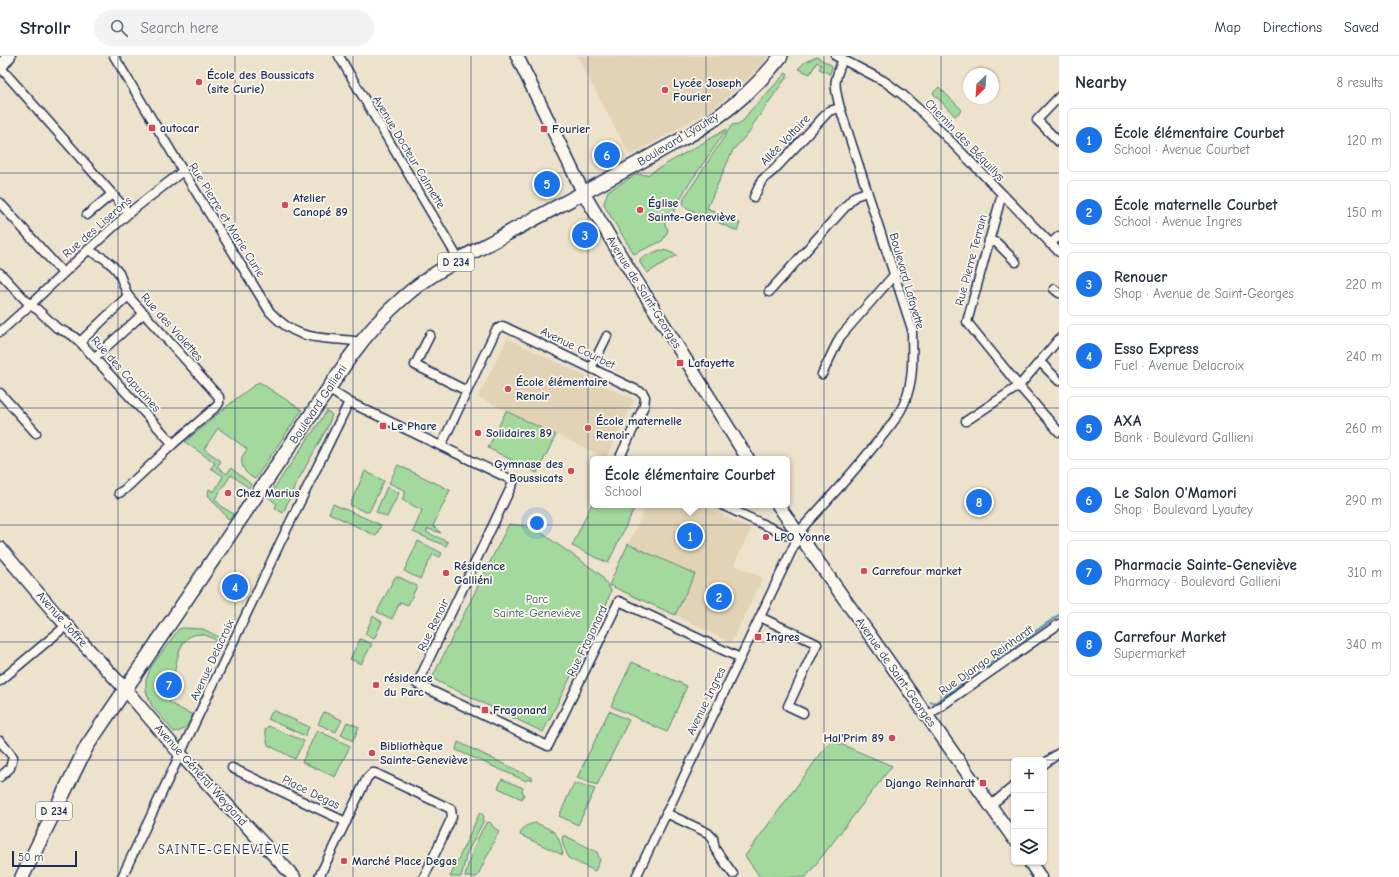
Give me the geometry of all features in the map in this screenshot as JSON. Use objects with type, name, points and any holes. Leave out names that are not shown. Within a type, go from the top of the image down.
[{"type":"main road","points":[[0,67],[9,56]]},
{"type":"main road","name":"Avenue de Saint-Georges","points":[[517,56],[584,194],[624,261],[746,456]]},
{"type":"main road","name":"Boulevard Lyautey","points":[[584,194],[695,132],[747,92],[781,56]]},
{"type":"main road","name":"Boulevard Gallieni","points":[[125,689],[328,389],[361,342],[384,314],[417,286],[459,260],[563,203],[584,194]]},
{"type":"main road","name":"Avenue de Saint-Georges","points":[[780,508],[1011,835]]},
{"type":"main road","name":"Avenue Joffre","points":[[0,548],[66,625],[125,689]]},
{"type":"main road","name":"Avenue Général Weygand","points":[[125,689],[180,755],[294,877]]},
{"type":"main road","name":"D 234","points":[[22,877],[87,746],[125,689]]},
{"type":"main road","points":[[1032,865],[1040,877]]},
{"type":"street","name":"Rue Pierre et Marie Curie","points":[[114,56],[266,306],[276,318],[294,331],[310,337],[361,342]]},
{"type":"street","name":"Avenue Docteur Calmette","points":[[339,56],[459,260]]},
{"type":"street","name":"Boulevard Lafayette","points":[[799,535],[804,526],[857,467],[898,415],[908,393],[912,368],[912,329],[840,108],[835,87],[839,58]]},
{"type":"street","name":"Chemin des Béquillys","points":[[839,58],[884,81],[924,114],[1059,252]]},
{"type":"street","points":[[0,67],[129,214]]},
{"type":"street","points":[[1059,97],[1037,120],[1059,142]]},
{"type":"street","name":"Allée Voltaire","points":[[754,197],[762,180],[774,170],[829,111],[840,108]]},
{"type":"street","name":"Rue des Liserons","points":[[0,332],[88,250],[129,214],[183,171]]},
{"type":"street","points":[[770,292],[855,196],[867,192]]},
{"type":"street","points":[[87,215],[112,194]]},
{"type":"street","name":"Rue Pierre Terrain","points":[[1002,194],[967,322],[1019,386]]},
{"type":"street","points":[[0,202],[63,273]]},
{"type":"street","points":[[1050,244],[1059,236]]},
{"type":"street","points":[[989,240],[997,243],[1016,262]]},
{"type":"street","name":"Rue des Violettes","points":[[88,250],[105,259],[113,266],[119,273],[128,296],[218,395],[219,403],[173,444]]},
{"type":"street","name":"Rue des Capucines","points":[[0,273],[30,305],[38,310],[56,328],[72,335],[80,342],[173,444]]},
{"type":"street","points":[[822,374],[840,336],[895,274]]},
{"type":"street","points":[[80,342],[128,296]]},
{"type":"street","points":[[95,357],[144,313]]},
{"type":"street","name":"Avenue Courbet","points":[[441,446],[495,332],[500,327],[507,328],[639,391],[645,397],[644,406],[620,456]]},
{"type":"street","points":[[430,334],[415,365],[467,391]]},
{"type":"street","points":[[591,368],[607,336]]},
{"type":"street","points":[[966,421],[1019,386],[1059,339]]},
{"type":"street","points":[[1040,362],[1059,381]]},
{"type":"street","points":[[1019,386],[1059,432]]},
{"type":"street","name":"Rue Renoir","points":[[328,389],[349,402],[514,481],[417,684],[548,746]]},
{"type":"street","points":[[0,393],[36,433]]},
{"type":"street","name":"Avenue Delacroix","points":[[122,877],[280,542],[349,402]]},
{"type":"street","points":[[119,493],[173,444]]},
{"type":"street","points":[[728,508],[786,535],[799,535]]},
{"type":"street","name":"Avenue Ingres","points":[[636,877],[799,535]]},
{"type":"street","name":"Rue Fragonard","points":[[548,746],[619,601],[740,658]]},
{"type":"street","points":[[760,617],[817,644],[788,706],[803,713]]},
{"type":"street","name":"Rue Django Reinhardt","points":[[927,716],[1059,624]]},
{"type":"street","points":[[0,682],[66,625]]},
{"type":"street","points":[[0,741],[13,757],[10,768],[0,777]]},
{"type":"street","points":[[1047,762],[1059,753]]},
{"type":"street","name":"Place Degas","points":[[232,768],[346,822],[319,877]]},
{"type":"street","points":[[346,822],[367,778],[372,773],[379,774],[451,809],[452,817],[424,877]]},
{"type":"street","points":[[991,805],[1011,788]]},
{"type":"street","points":[[666,813],[708,833],[713,838],[715,849],[733,874]]},
{"type":"shaded area","name":"Lycée Joseph Fourier","points":[[577,56],[769,56],[756,71],[714,108],[630,156]]},
{"type":"shaded area","points":[[507,338],[633,399],[634,401],[607,456],[602,456],[478,397]]},
{"type":"shaded area","points":[[646,508],[706,508],[751,529],[734,565],[763,578],[731,643],[675,615],[695,574],[628,544]]},
{"type":"green space","points":[[817,57],[831,65],[832,67],[830,74],[819,69],[821,65],[817,62],[810,74],[798,69],[805,62]]},
{"type":"green space","points":[[786,73],[788,75],[752,126],[752,129],[733,150],[707,208],[740,223],[737,231],[683,205],[684,198],[732,125],[738,124],[744,120],[749,112]]},
{"type":"green space","points":[[939,87],[962,110],[955,116],[933,93]]},
{"type":"green space","points":[[727,129],[685,190],[673,213],[665,213],[665,225],[668,229],[662,241],[634,254],[605,207],[604,203],[608,191],[637,174],[647,175]]},
{"type":"green space","points":[[660,250],[677,255],[647,273],[640,263],[640,259]]},
{"type":"green space","points":[[259,382],[302,410],[255,479],[247,473],[242,465],[242,457],[247,449],[218,428],[204,449],[221,461],[217,467],[227,474],[231,468],[251,484],[249,488],[231,475],[215,499],[222,507],[234,514],[229,520],[208,495],[209,489],[214,492],[223,476],[211,468],[215,463],[185,442],[237,398]]},
{"type":"green space","points":[[327,411],[332,415],[327,428],[295,486],[283,513],[275,508],[277,504],[268,497]]},
{"type":"green space","points":[[506,411],[556,435],[537,473],[488,448]]},
{"type":"green space","points":[[398,465],[450,490],[433,526],[441,533],[428,529],[426,532],[448,542],[446,546],[413,532],[422,510],[402,500],[406,491],[389,483]]},
{"type":"green space","points":[[365,471],[384,481],[369,512],[350,505]]},
{"type":"green space","points":[[387,487],[399,493],[387,517],[376,512]]},
{"type":"green space","points":[[333,504],[381,525],[376,536],[329,513]]},
{"type":"green space","points":[[590,507],[635,508],[608,563],[572,546]]},
{"type":"green space","name":"Parc Sainte-Geneviève","points":[[509,524],[525,526],[540,532],[600,574],[611,590],[605,609],[543,732],[439,682],[434,679],[433,676]]},
{"type":"green space","points":[[418,541],[442,553],[440,557],[433,554],[420,579],[404,571]]},
{"type":"green space","points":[[628,544],[695,574],[675,615],[609,585]]},
{"type":"green space","points":[[395,577],[399,577],[417,586],[408,605],[400,602],[392,619],[377,612]]},
{"type":"green space","points":[[373,616],[382,622],[374,639],[365,634]]},
{"type":"green space","points":[[179,629],[203,629],[221,638],[222,644],[205,635],[197,634],[190,636],[181,647],[174,675],[158,680],[164,694],[170,702],[193,715],[184,729],[174,732],[152,706],[146,691],[146,680],[151,667]]},
{"type":"green space","points":[[360,639],[372,644],[361,664],[350,659]]},
{"type":"green space","points":[[632,662],[687,686],[667,732],[611,706]]},
{"type":"green space","points":[[273,710],[309,727],[305,736],[268,719]]},
{"type":"green space","points":[[609,711],[629,720],[597,785],[577,778]]},
{"type":"green space","points":[[324,712],[342,720],[336,732],[318,724]]},
{"type":"green space","points":[[347,722],[359,727],[353,741],[341,735]]},
{"type":"green space","points":[[268,726],[304,741],[295,759],[268,745],[265,730]]},
{"type":"green space","points":[[317,730],[350,746],[335,777],[302,762]]},
{"type":"green space","points":[[831,740],[892,766],[806,877],[760,877],[745,856]]},
{"type":"green space","points":[[458,742],[533,778],[532,780],[528,779],[526,781],[456,750]]},
{"type":"green space","points":[[502,779],[523,788],[522,791],[524,794],[522,799],[498,788]]},
{"type":"green space","points":[[574,783],[595,789],[578,825],[559,816]]},
{"type":"green space","points":[[480,812],[484,816],[483,822],[467,853],[461,877],[450,877]]},
{"type":"green space","points":[[490,822],[493,827],[499,831],[477,877],[465,877],[476,843],[486,823]]},
{"type":"green space","points":[[536,823],[556,834],[560,842],[563,855],[520,835],[525,826]]},
{"type":"green space","points":[[563,836],[566,836],[597,852],[600,860],[595,871],[568,858],[562,842]]},
{"type":"waterway","points":[[931,702],[935,703],[1059,615]]},
{"type":"place","name":"École des Boussicats (site Curie)","points":[[199,82]]},
{"type":"place","name":"Lycée Joseph Fourier","points":[[665,90]]},
{"type":"place","name":"autocar","points":[[152,128]]},
{"type":"place","name":"Fourier","points":[[544,129]]},
{"type":"place","name":"Le Salon O'Mamori","points":[[607,155]]},
{"type":"place","name":"AXA","points":[[547,184]]},
{"type":"place","name":"Atelier Canopé 89","points":[[285,205]]},
{"type":"place","name":"Église Sainte-Geneviève","points":[[640,210]]},
{"type":"place","name":"Renouer","points":[[585,235]]},
{"type":"place","name":"Lafayette","points":[[680,363]]},
{"type":"place","name":"École élémentaire Renoir","points":[[508,389]]},
{"type":"place","name":"Le Phare","points":[[383,426]]},
{"type":"place","name":"École maternelle Renoir","points":[[588,428]]},
{"type":"place","name":"Solidaires 89","points":[[478,433]]},
{"type":"place","name":"Gymnase des Boussicats","points":[[571,471]]},
{"type":"place","name":"Chez Marius","points":[[228,493]]},
{"type":"place","name":"Carrefour Market","points":[[979,502]]},
{"type":"place","name":"École élémentaire Courbet","points":[[690,536]]},
{"type":"place","name":"LPO Yonne","points":[[766,537]]},
{"type":"place","name":"Carrefour market","points":[[864,571]]},
{"type":"place","name":"Résidence Galliéni","points":[[446,573]]},
{"type":"place","name":"Esso Express","points":[[235,587]]},
{"type":"place","name":"École maternelle Courbet","points":[[719,597]]},
{"type":"place","name":"Ingres","points":[[758,637]]},
{"type":"place","name":"Pharmacie Sainte-Geneviève","points":[[169,685]]},
{"type":"place","name":"résidence du Parc","points":[[376,685]]},
{"type":"place","name":"Fragonard","points":[[485,710]]},
{"type":"place","name":"Hal'Prim 89","points":[[892,738]]},
{"type":"place","name":"Bibliothèque Sainte-Geneviève","points":[[372,753]]},
{"type":"place","name":"Django Reinhardt","points":[[983,783]]},
{"type":"place","name":"Marché Place Degas","points":[[344,861]]},
{"type":"district","name":"SAINTE-GENEVIÈVE","points":[[224,849]]}]
